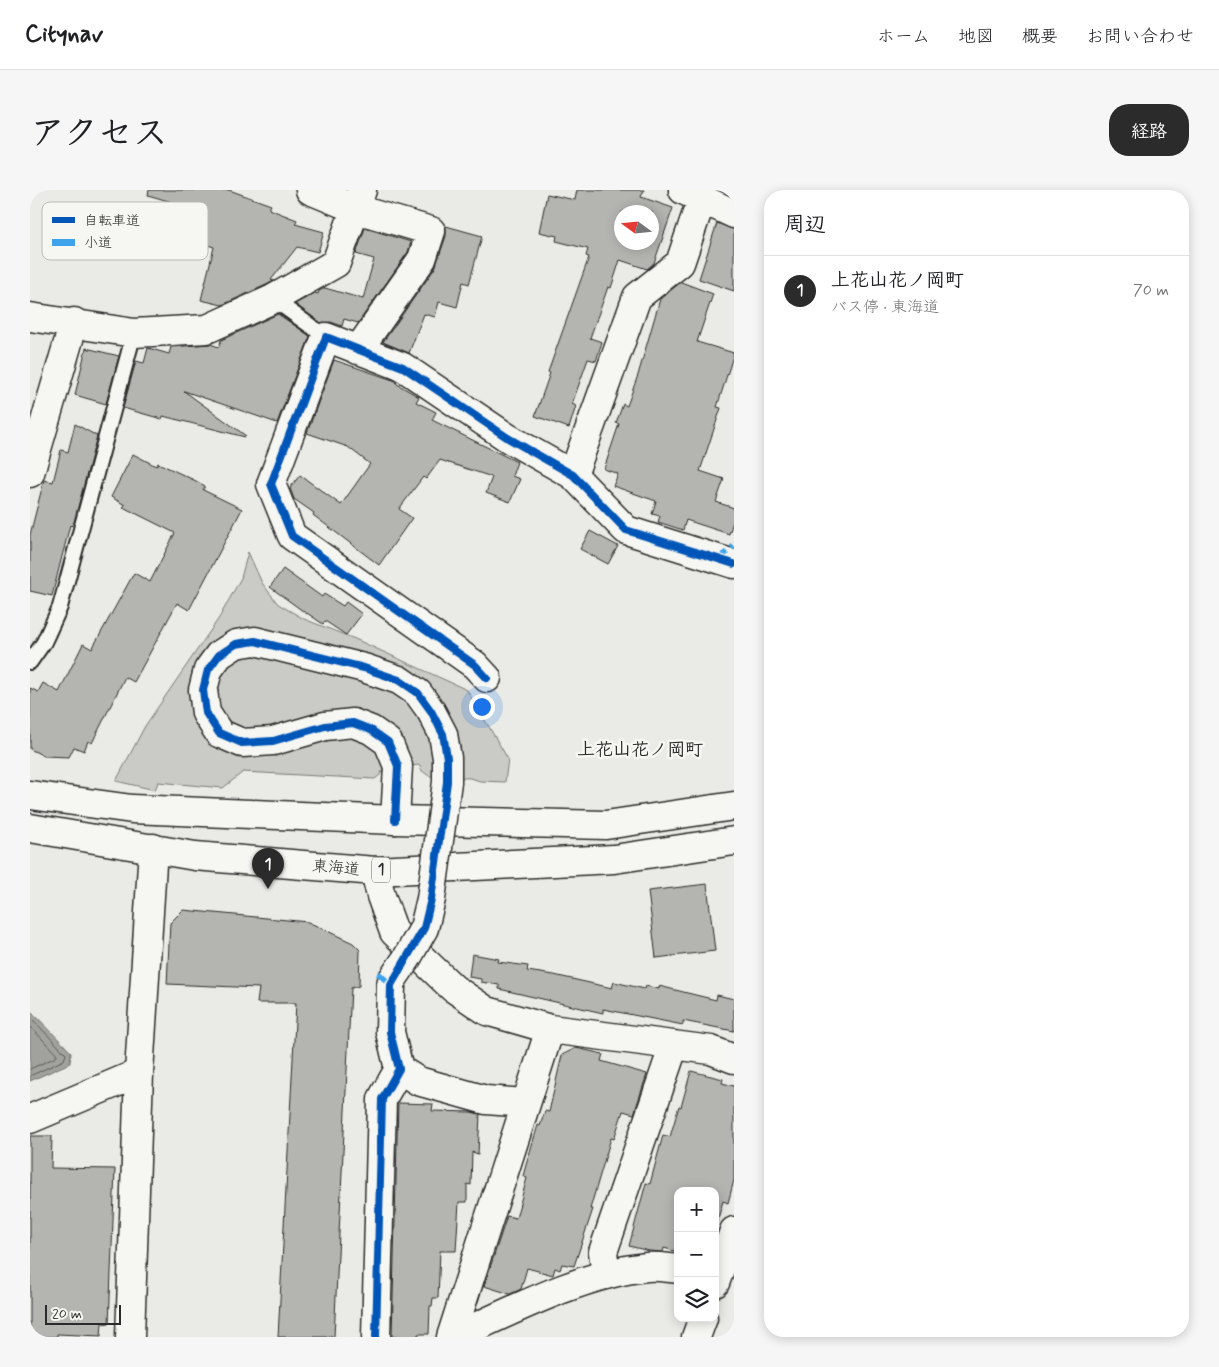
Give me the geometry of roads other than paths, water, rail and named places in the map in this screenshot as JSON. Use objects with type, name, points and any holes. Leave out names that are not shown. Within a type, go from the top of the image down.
[{"type":"main road","points":[[310,190],[359,200],[431,231],[422,259],[358,350]]},
{"type":"main road","points":[[573,475],[636,296],[680,263],[693,194],[734,214]]},
{"type":"main road","points":[[30,316],[134,333],[207,329],[273,299],[336,263],[359,200]]},
{"type":"main road","points":[[31,464],[74,322]]},
{"type":"main road","points":[[487,678],[475,665],[292,536],[270,484],[326,337],[403,366],[508,438],[573,475],[626,530],[734,564]]},
{"type":"main road","points":[[376,1337],[382,1099],[399,1069],[390,1032],[390,985],[424,928],[432,899],[446,782],[447,758],[443,734],[431,711],[418,693],[399,680],[364,668],[255,641],[236,644],[220,655],[208,670],[203,690],[206,713],[219,733],[242,744],[273,741],[325,726],[353,723],[371,730],[388,742],[398,766],[395,820]]},
{"type":"main road","points":[[30,795],[132,809],[395,820],[606,825],[734,806]]},
{"type":"main road","name":"東海道","points":[[30,828],[195,856],[375,871],[614,859],[734,841]]},
{"type":"main road","points":[[130,1337],[139,1073],[153,848]]},
{"type":"main road","points":[[375,871],[381,896],[394,932],[453,988],[488,1011],[550,1029],[711,1050],[734,1059]]},
{"type":"main road","points":[[452,1337],[550,1029]]},
{"type":"main road","points":[[606,1275],[603,1252],[674,1045]]},
{"type":"main road","points":[[399,1069],[418,1081],[486,1100],[525,1103]]},
{"type":"main road","points":[[30,1118],[139,1073]]},
{"type":"main road","points":[[719,1268],[734,1231]]},
{"type":"main road","points":[[452,1337],[553,1293],[606,1275],[648,1266],[674,1269]]},
{"type":"main road","points":[[696,1337],[702,1322]]},
{"type":"lane","points":[[273,299],[326,337]]},
{"type":"lane","points":[[30,662],[44,642],[60,607],[134,333]]},
{"type":"water","points":[[30,1010],[71,1052],[70,1063],[30,1081]]},
{"type":"place","name":"上花山花ノ岡町","points":[[268,889]]},
{"type":"district","name":"上花山花ノ岡町","points":[[640,750]]}]
